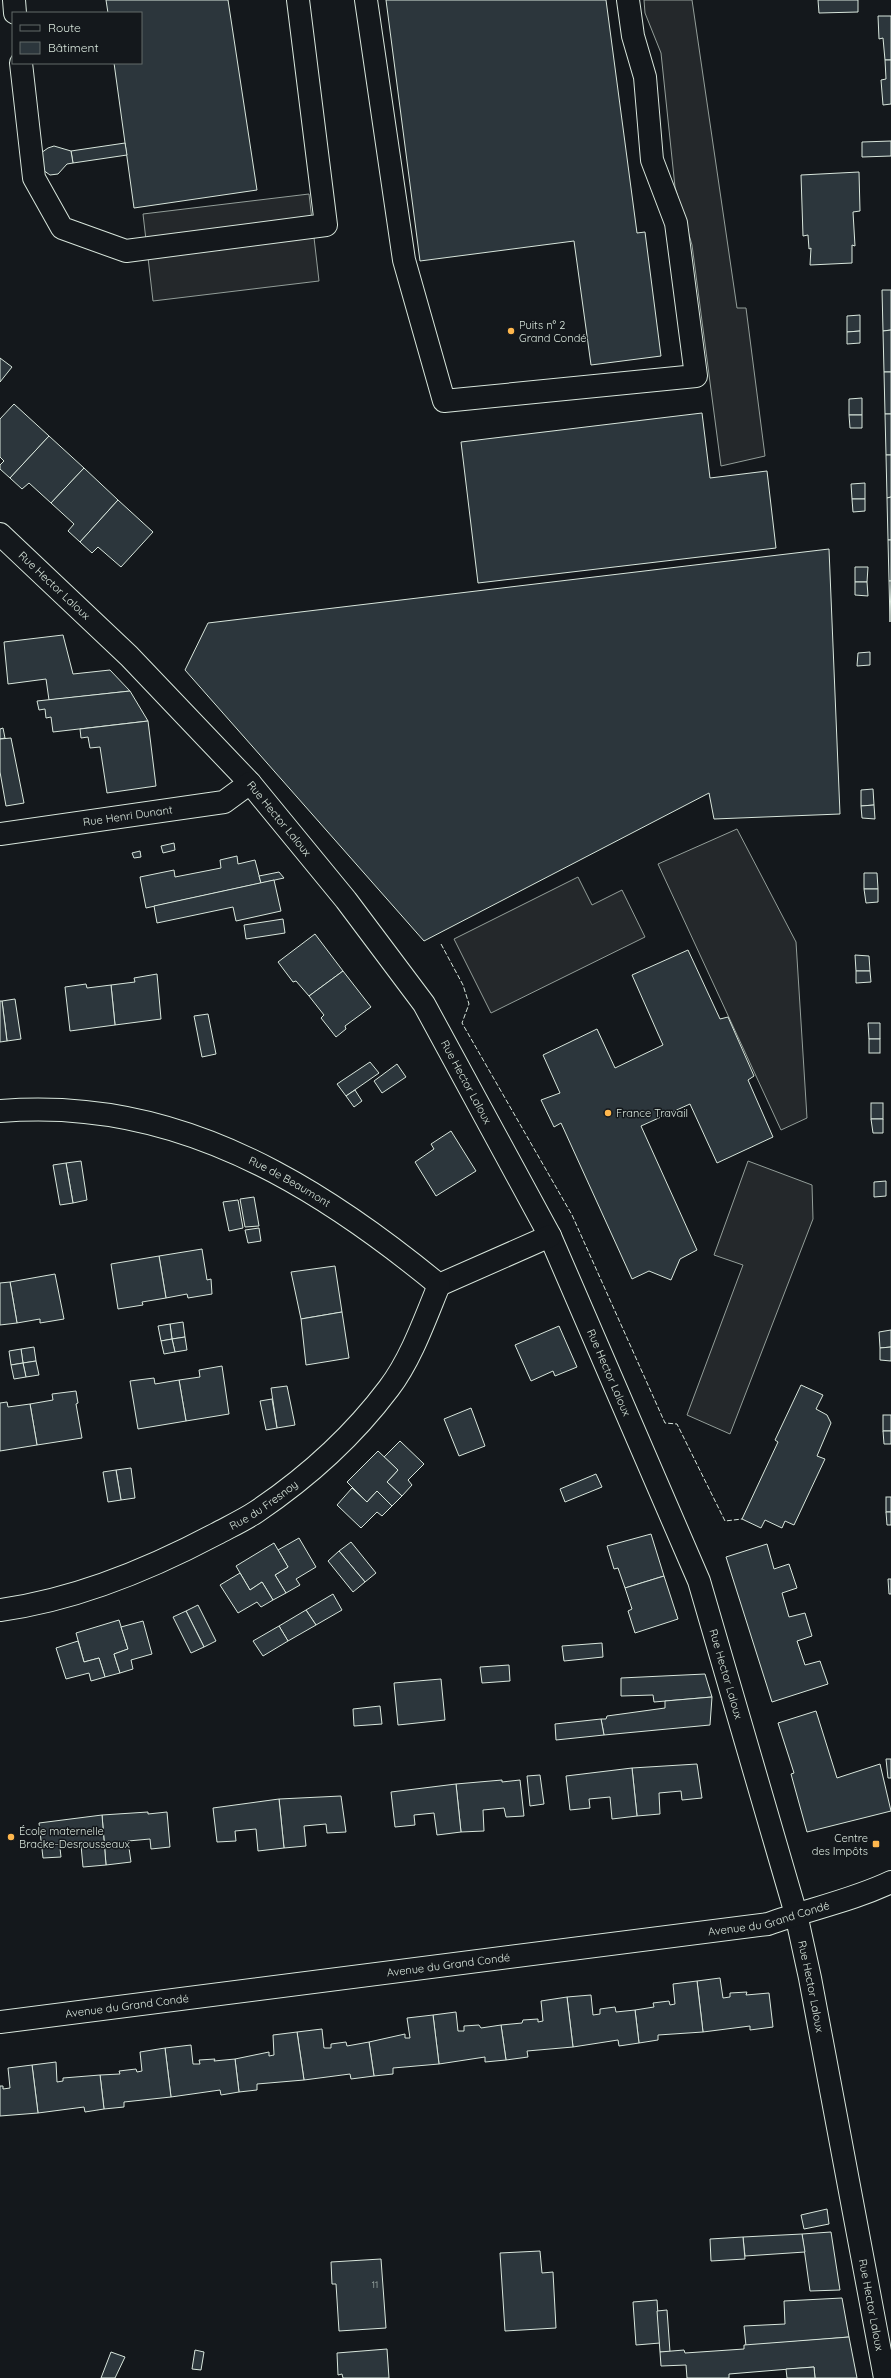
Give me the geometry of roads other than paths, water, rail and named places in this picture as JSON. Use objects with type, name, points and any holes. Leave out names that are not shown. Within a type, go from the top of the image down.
[{"type":"street","points":[[14,0],[15,12]]},
{"type":"street","points":[[21,64],[34,178],[62,228],[126,251],[326,225],[298,0]]},
{"type":"street","points":[[366,0],[404,260],[444,401],[696,376],[676,223],[652,160],[645,77],[633,36],[628,0]]},
{"type":"street","name":"Rue Hector Laloux","points":[[0,534],[129,656],[250,783],[346,900],[424,1004],[550,1236],[699,1581],[796,1914],[810,1978],[885,2378]]},
{"type":"street","name":"Rue Henri Dunant","points":[[0,834],[224,802],[250,783]]},
{"type":"street","name":"Rue de Beaumont","points":[[0,1110],[85,1112],[146,1122],[240,1154],[296,1182],[356,1220],[439,1285]]},
{"type":"street","points":[[439,1285],[550,1236]]},
{"type":"street","name":"Rue du Fresnoy","points":[[0,1610],[18,1608],[85,1590],[147,1568],[255,1513],[301,1478],[347,1436],[389,1388],[418,1335],[439,1285]]},
{"type":"street","name":"Avenue du Grand Condé","points":[[0,2022],[768,1924],[796,1914],[836,1904],[891,1882]]},
{"type":"place","name":"Puits n° 2 Grand Condé","points":[[511,331]]},
{"type":"place","name":"France Travail","points":[[608,1113]]},
{"type":"place","name":"École maternelle Bracke-Desrousseaux","points":[[11,1837]]},
{"type":"place","name":"Centre des Impôts","points":[[876,1844]]}]
